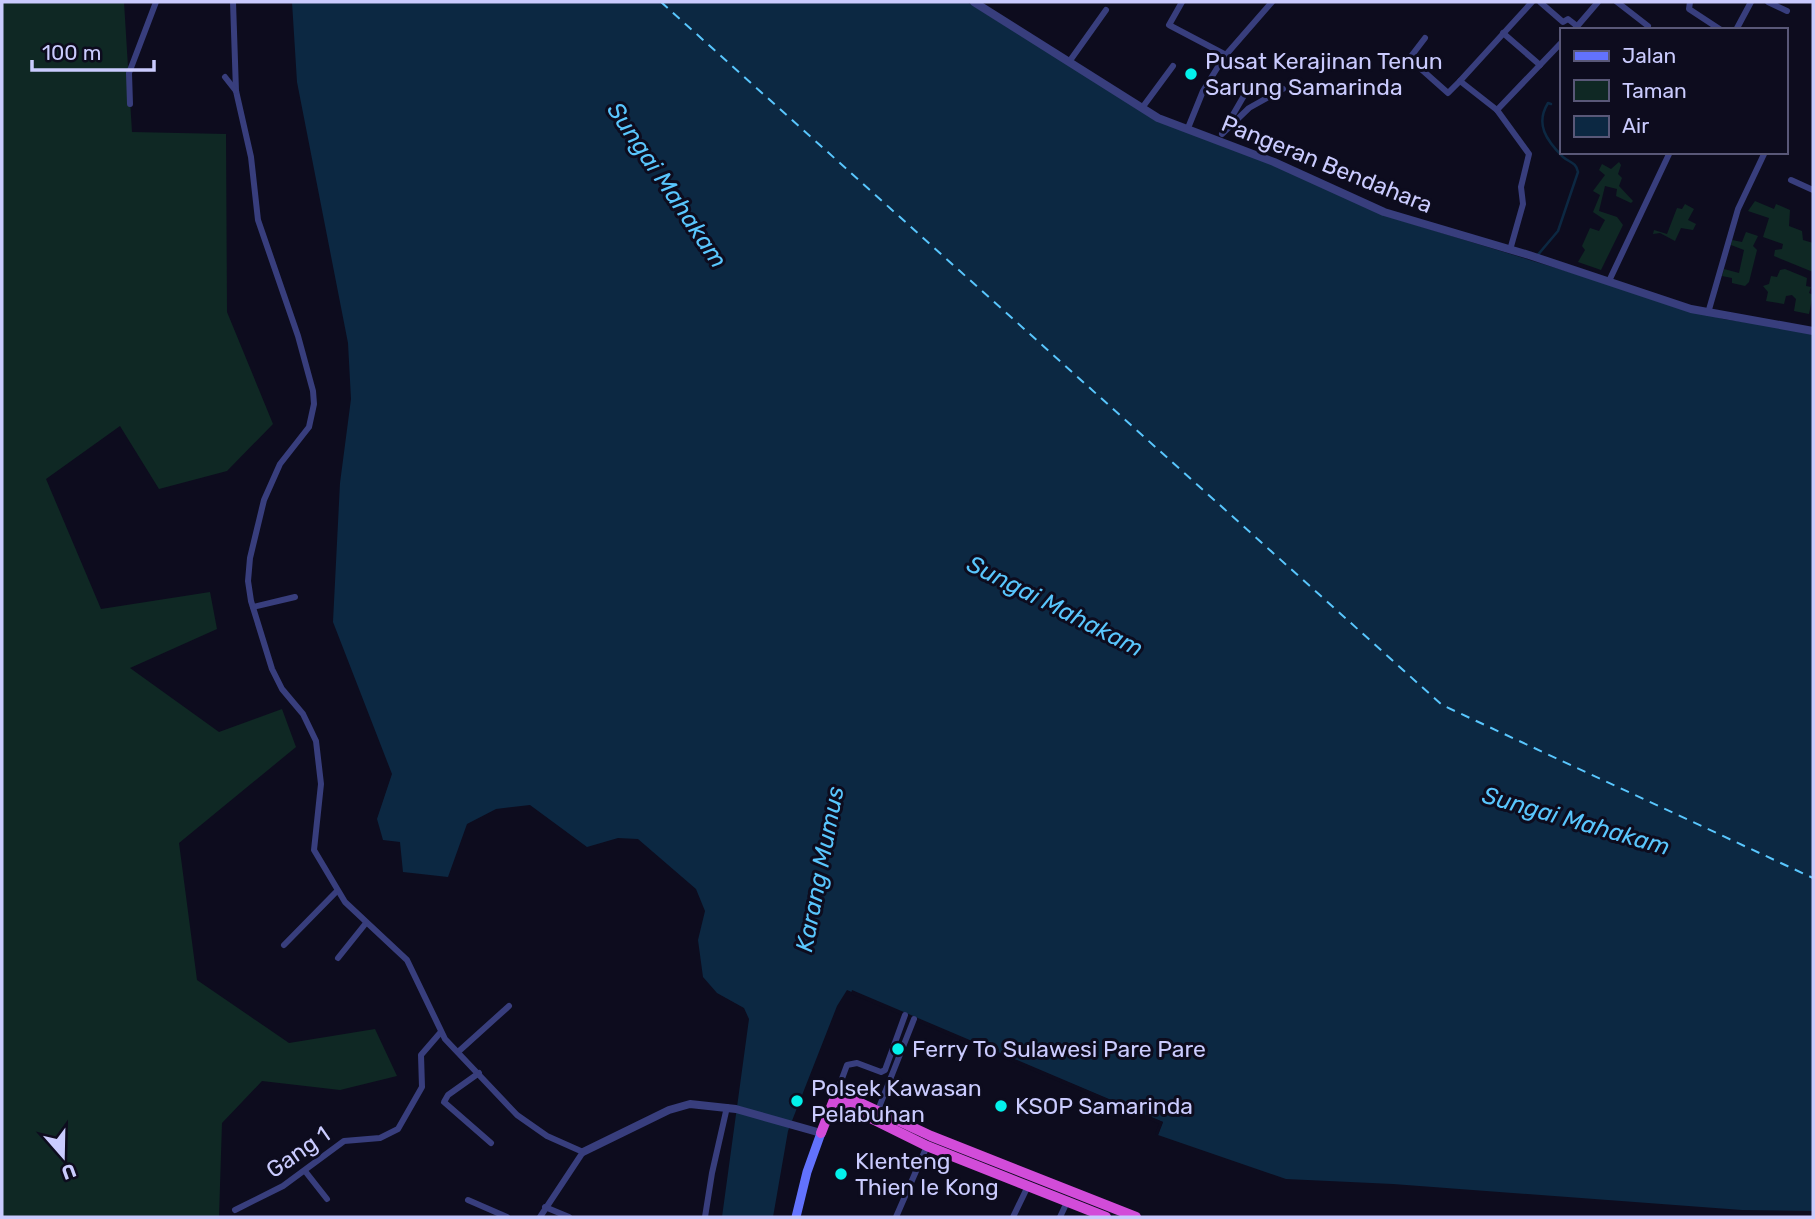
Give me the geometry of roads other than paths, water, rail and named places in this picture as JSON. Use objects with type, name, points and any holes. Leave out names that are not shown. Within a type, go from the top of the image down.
[{"type":"highway","points":[[835,1096],[878,1110],[1105,1217]]},
{"type":"highway","points":[[821,1133],[835,1096]]},
{"type":"highway","points":[[835,1096],[927,1146],[1030,1182]]},
{"type":"highway","points":[[1069,1199],[1136,1217]]},
{"type":"main road","points":[[796,1217],[807,1172],[821,1133]]},
{"type":"street","points":[[130,104],[129,73],[156,2]]},
{"type":"street","points":[[233,2],[236,90],[251,157],[258,220],[301,346],[314,404],[309,427],[280,464],[264,500],[250,558],[248,581],[272,669],[282,689],[303,714],[316,741],[321,784],[313,846],[337,891],[366,923],[407,960],[440,1033],[524,1120],[547,1136],[583,1152]]},
{"type":"street","name":"Pangeran Bendahara","points":[[974,2],[1142,108],[1188,128],[1220,137],[1384,212],[1529,255],[1708,313],[1813,331]]},
{"type":"street","points":[[1182,2],[1169,25],[1226,55]]},
{"type":"street","points":[[1259,2],[1266,8]]},
{"type":"street","points":[[1188,128],[1203,91],[1226,55],[1272,2]]},
{"type":"street","points":[[1425,38],[1412,55],[1412,61],[1448,93],[1532,2]]},
{"type":"street","points":[[1540,2],[1563,22],[1568,19],[1576,28],[1598,2]]},
{"type":"street","points":[[1617,2],[1647,26]]},
{"type":"street","points":[[1690,2],[1689,9],[1718,28]]},
{"type":"street","points":[[1737,28],[1751,2]]},
{"type":"street","points":[[1768,2],[1787,11]]},
{"type":"street","points":[[1069,62],[1106,10]]},
{"type":"street","points":[[1503,33],[1541,65]]},
{"type":"street","points":[[1497,110],[1560,44]]},
{"type":"street","points":[[1142,108],[1173,66]]},
{"type":"street","points":[[225,77],[230,87],[236,90]]},
{"type":"street","points":[[1460,81],[1497,110],[1529,156],[1521,187],[1523,204],[1510,250]]},
{"type":"street","points":[[1220,137],[1249,87]]},
{"type":"street","points":[[1220,137],[1249,108],[1283,89]]},
{"type":"street","points":[[1609,281],[1669,154]]},
{"type":"street","points":[[1708,313],[1738,209],[1764,154]]},
{"type":"street","points":[[1791,180],[1813,190]]},
{"type":"street","points":[[253,607],[295,597]]},
{"type":"street","points":[[284,945],[337,891]]},
{"type":"street","points":[[338,958],[366,923]]},
{"type":"street","points":[[458,1052],[509,1006]]},
{"type":"street","points":[[835,1096],[847,1065],[856,1063],[881,1072],[885,1070],[905,1015]]},
{"type":"street","points":[[878,1110],[914,1019]]},
{"type":"street","name":"Gang 1","points":[[235,1210],[305,1171],[344,1141],[380,1138],[402,1125],[422,1087],[421,1055],[440,1033]]},
{"type":"street","points":[[479,1073],[448,1095],[444,1102],[491,1143]]},
{"type":"street","points":[[540,1217],[583,1152],[601,1141],[675,1108],[701,1104],[732,1108],[821,1133]]},
{"type":"street","points":[[705,1217],[732,1108]]},
{"type":"street","points":[[896,1217],[927,1146]]},
{"type":"street","points":[[305,1171],[327,1199]]},
{"type":"street","points":[[1013,1217],[1030,1182]]},
{"type":"street","points":[[1060,1217],[1069,1199]]},
{"type":"street","points":[[468,1200],[507,1217]]},
{"type":"street","points":[[545,1208],[569,1217]]},
{"type":"water","points":[[292,2],[967,2],[1160,121],[1263,160],[1383,215],[1723,319],[1813,332],[1813,1211],[1742,1210],[1393,1184],[1286,1179],[1158,1135],[1163,1122],[847,990],[837,1006],[788,1131],[773,1217],[722,1217],[749,1019],[744,1008],[717,993],[703,977],[698,940],[705,911],[696,889],[638,839],[618,838],[587,847],[530,805],[496,809],[467,824],[448,877],[403,872],[400,842],[383,840],[377,819],[392,774],[333,622],[340,483],[351,399],[348,343],[297,82]]},
{"type":"waterway","points":[[1551,104],[1548,103],[1542,118],[1544,132],[1560,153]]},
{"type":"waterway","points":[[1536,257],[1558,231],[1578,172],[1574,164],[1560,154]]},
{"type":"place","name":"Pusat Kerajinan Tenun Sarung Samarinda","points":[[1191,74]]},
{"type":"place","name":"Ferry To Sulawesi Pare Pare","points":[[898,1049]]},
{"type":"place","name":"Polsek Kawasan Pelabuhan","points":[[797,1101]]},
{"type":"place","name":"KSOP Samarinda","points":[[1001,1106]]},
{"type":"place","name":"Klenteng Thien Ie Kong","points":[[841,1174]]},
{"type":"water label","name":"Sungai Mahakam","points":[[667,185]]},
{"type":"water label","name":"Sungai Mahakam","points":[[1055,606]]},
{"type":"water label","name":"Sungai Mahakam","points":[[1576,821]]},
{"type":"water label","name":"Karang Mumus","points":[[820,869]]}]
